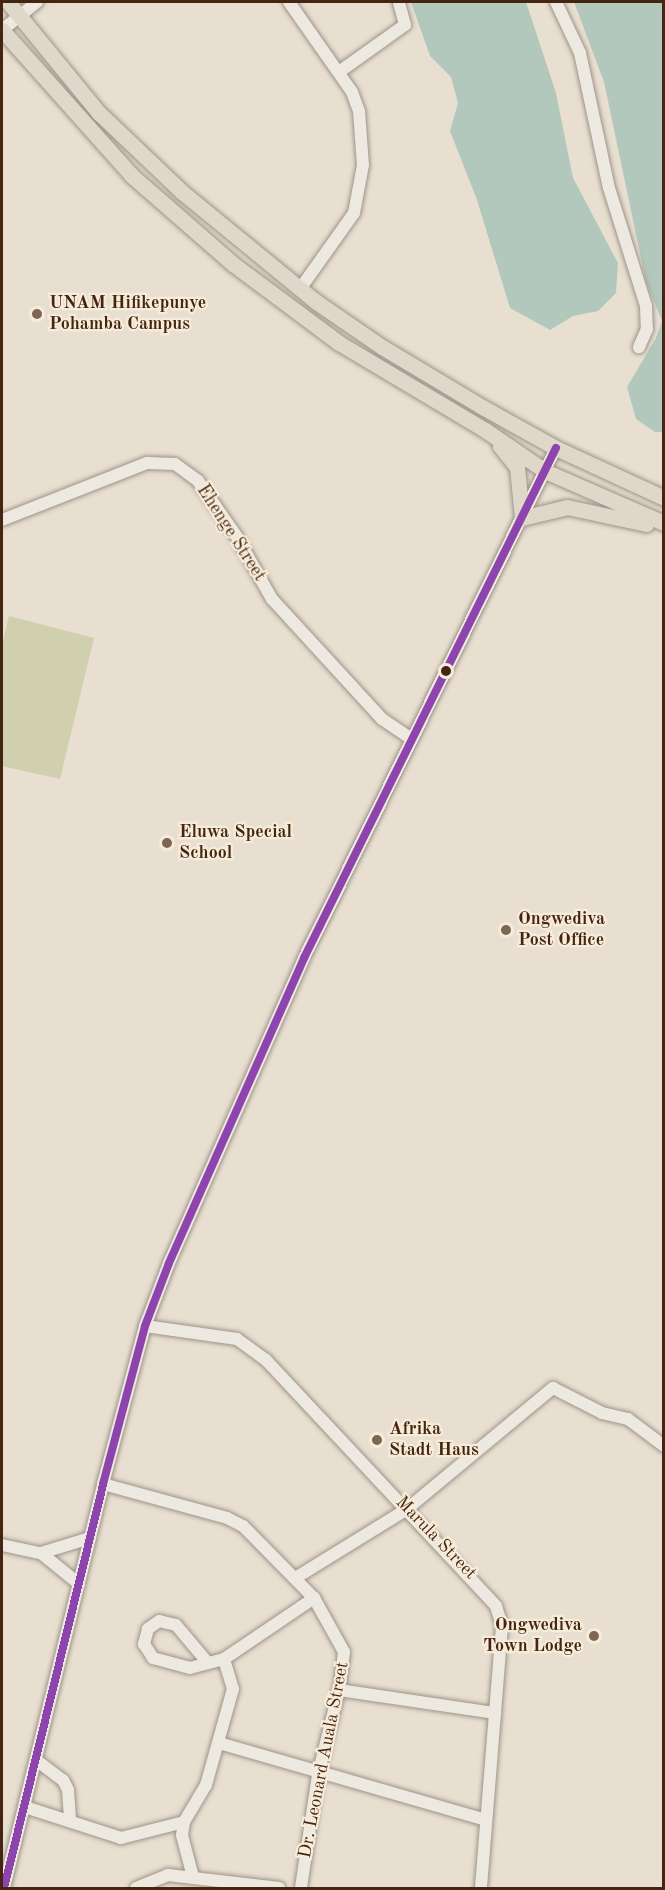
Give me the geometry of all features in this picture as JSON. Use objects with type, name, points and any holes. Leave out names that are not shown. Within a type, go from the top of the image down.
[{"type":"main road","points":[[8,2],[107,121],[182,192],[300,289],[390,352],[556,448],[663,498]]},
{"type":"main road","points":[[2,30],[110,154],[233,264],[339,343],[545,471],[663,523]]},
{"type":"main road","points":[[471,423],[503,448],[517,467],[522,519],[567,507],[663,529]]},
{"type":"street","points":[[2,30],[37,2]]},
{"type":"street","points":[[289,2],[333,69],[339,72],[359,111],[361,188],[348,224],[300,289]]},
{"type":"street","points":[[339,72],[405,25],[399,2]]},
{"type":"street","points":[[556,2],[580,52],[609,188],[646,306],[647,328],[639,347]]},
{"type":"street","points":[[4,1888],[103,1484],[145,1326],[169,1263],[304,958],[556,448]]},
{"type":"street","name":"Ehenge Street","points":[[2,520],[147,463],[175,464],[198,481],[237,537],[272,599],[382,719],[411,738]]},
{"type":"street","name":"Marula Street","points":[[145,1326],[237,1339],[266,1360],[496,1606],[502,1626],[480,1888]]},
{"type":"street","points":[[297,1577],[407,1509],[554,1388],[602,1413],[628,1419],[663,1446]]},
{"type":"street","name":"Dr. Leonard Auala Street","points":[[103,1484],[227,1518],[243,1526],[297,1577],[314,1598],[344,1652],[339,1690],[318,1775],[301,1888]]},
{"type":"street","points":[[41,1553],[90,1538]]},
{"type":"street","points":[[2,1545],[41,1553],[79,1584]]},
{"type":"street","points":[[208,1663],[177,1625],[159,1621],[148,1629],[144,1644],[153,1658],[190,1668],[224,1659],[314,1598]]},
{"type":"street","points":[[193,1877],[182,1835],[184,1822],[206,1785],[233,1689],[224,1659]]},
{"type":"street","points":[[339,1690],[495,1713]]},
{"type":"street","points":[[219,1743],[318,1775],[486,1820]]},
{"type":"street","points":[[36,1760],[63,1780],[68,1791],[70,1819]]},
{"type":"street","points":[[25,1807],[70,1819],[122,1838],[184,1822]]},
{"type":"street","points":[[136,1888],[168,1875],[279,1888]]},
{"type":"green space","points":[[9,616],[94,638],[60,779],[2,766],[2,645]]},
{"type":"shaded area","points":[[411,2],[526,2],[556,93],[573,178],[618,263],[616,293],[598,311],[573,316],[550,330],[510,308],[477,200],[450,131],[458,103],[451,77],[430,56]]},
{"type":"shaded area","points":[[574,2],[663,2],[663,432],[655,432],[636,419],[627,387],[656,338],[662,321],[646,282],[604,82]]},
{"type":"transit line","points":[[4,1888],[103,1484],[145,1326],[169,1263],[304,958],[556,448]]},
{"type":"place","name":"UNAM Hifikepunye Pohamba Campus","points":[[37,314]]},
{"type":"place","name":"Eluwa Special School","points":[[167,843]]},
{"type":"place","name":"Ongwediva Post Office","points":[[506,930]]},
{"type":"place","name":"Afrika Stadt Haus","points":[[377,1440]]},
{"type":"place","name":"Ongwediva Town Lodge","points":[[594,1636]]}]
